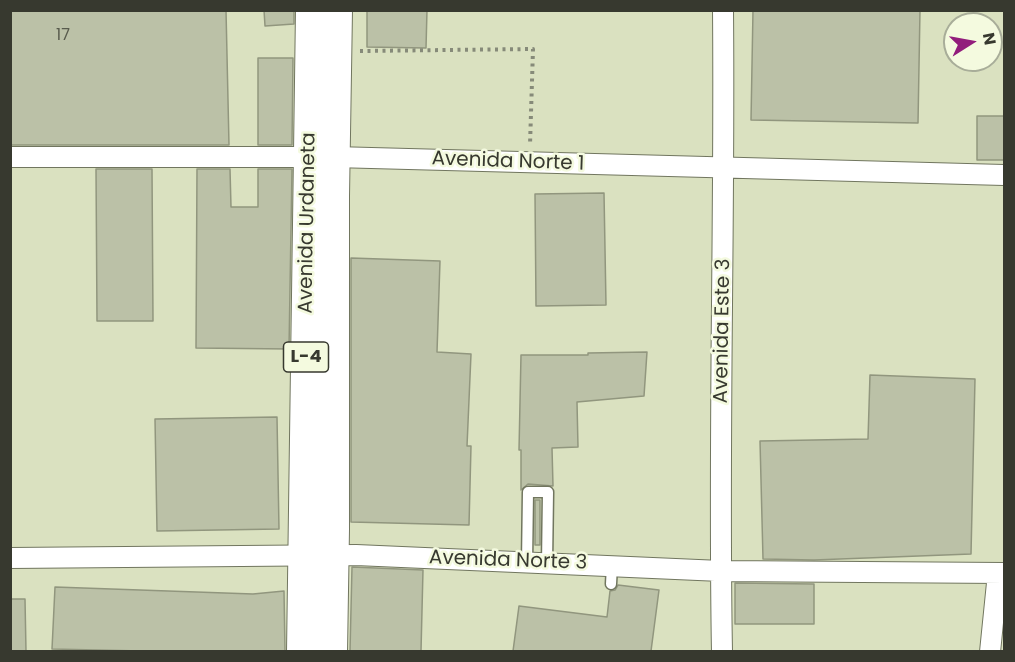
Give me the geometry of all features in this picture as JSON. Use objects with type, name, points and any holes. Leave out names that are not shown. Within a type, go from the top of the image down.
[{"type":"main road","name":"Avenida Urdaneta","points":[[312,10],[321,157],[318,556],[331,651]]},
{"type":"main road","name":"Avenida Urdaneta","points":[[321,157],[335,52],[336,10]]},
{"type":"main road","name":"Avenida Urdaneta","points":[[303,651],[318,556]]},
{"type":"street","name":"Avenida Este 3","points":[[723,10],[725,168],[721,571],[723,651]]},
{"type":"street","name":"Avenida Norte 1","points":[[10,157],[321,157],[1005,175]]},
{"type":"street","name":"Avenida Norte 3","points":[[10,558],[318,556],[547,564],[611,575],[721,571],[1001,573]]},
{"type":"street","points":[[990,651],[1001,573]]},
{"type":"lane","points":[[527,563],[528,492],[548,492],[547,564]]},
{"type":"path","points":[[335,52],[533,49],[530,163]]},
{"type":"shaded area","points":[[11,11],[1004,11],[1004,651],[11,651]]},
{"type":"building","points":[[10,10],[226,10],[229,145],[10,145]]},
{"type":"building","points":[[264,10],[294,10],[294,24],[265,26]]},
{"type":"building","points":[[367,10],[427,10],[426,48],[367,47]]},
{"type":"building","points":[[753,10],[920,10],[918,123],[751,120]]},
{"type":"building","points":[[258,58],[293,58],[292,145],[258,145]]},
{"type":"building","points":[[977,116],[1005,116],[1005,160],[977,160]]},
{"type":"building","points":[[96,169],[152,169],[153,321],[97,321]]},
{"type":"building","points":[[197,169],[230,169],[231,207],[258,207],[258,169],[292,169],[289,349],[196,348]]},
{"type":"building","points":[[604,193],[606,305],[536,306],[535,194]]},
{"type":"building","points":[[351,258],[440,261],[437,352],[471,354],[467,446],[471,446],[469,525],[351,522]]},
{"type":"building","points":[[647,352],[644,396],[577,402],[578,447],[552,448],[553,486],[528,484],[521,490],[521,450],[519,450],[521,355]]},
{"type":"building","points":[[870,375],[975,379],[971,554],[814,560],[763,559],[760,441],[868,439]]},
{"type":"building","points":[[277,417],[279,529],[157,531],[155,419]]},
{"type":"building","points":[[535,500],[540,500],[540,545],[535,545]]},
{"type":"building","points":[[352,567],[423,570],[421,651],[350,651]]},
{"type":"building","points":[[735,583],[814,584],[814,624],[735,624]]},
{"type":"building","points":[[618,585],[659,590],[651,651],[513,651],[519,606],[607,617],[610,591],[615,590]]},
{"type":"building","points":[[55,587],[253,594],[284,591],[285,651],[52,649]]},
{"type":"building","points":[[10,599],[25,599],[26,651],[10,651]]}]
